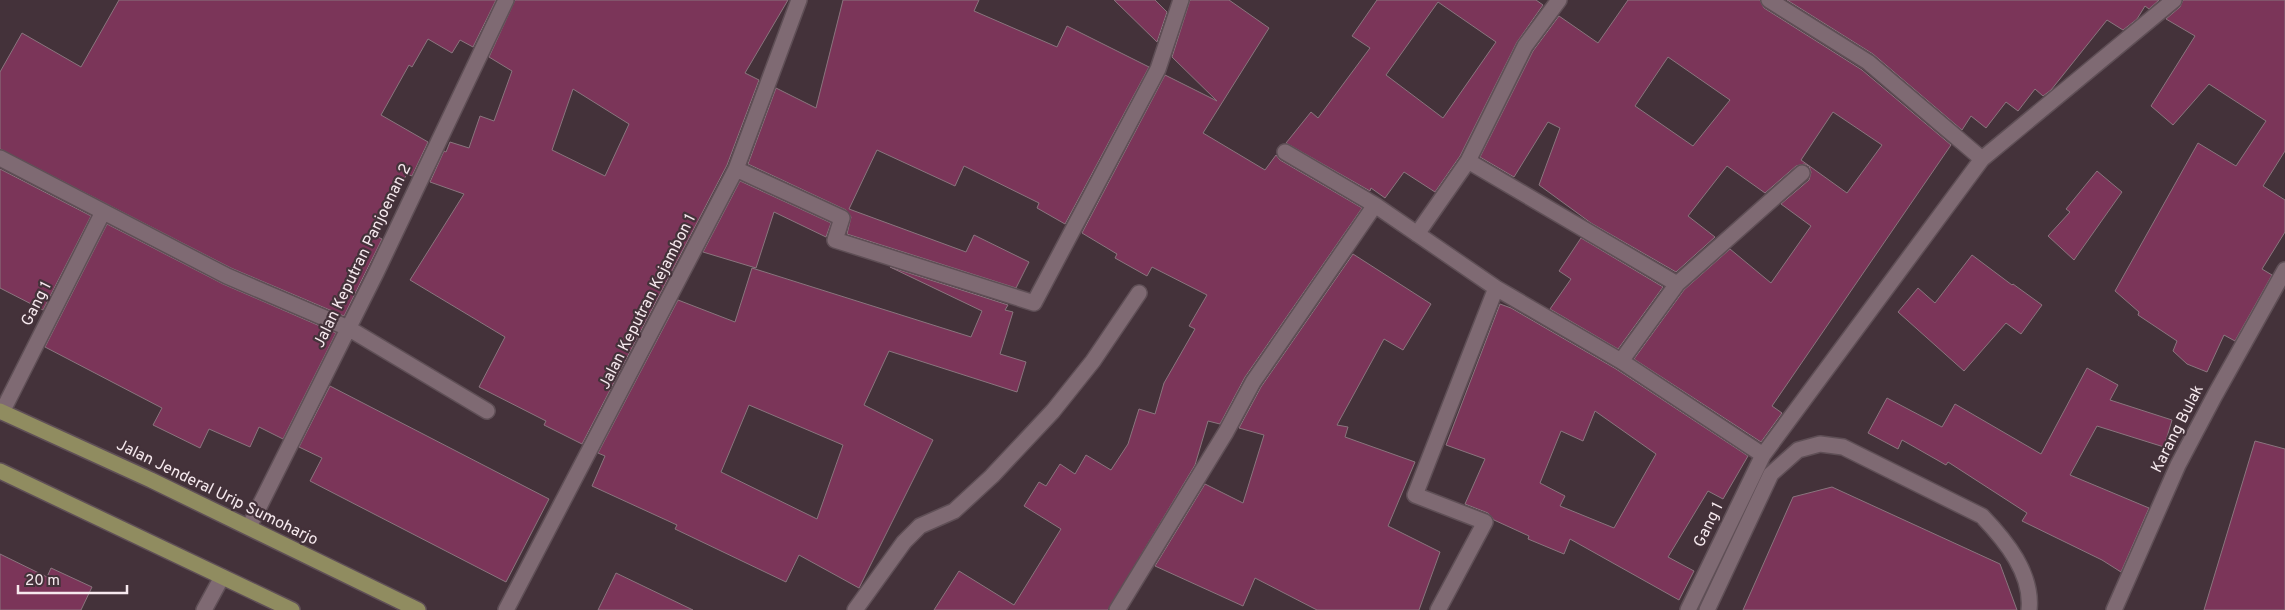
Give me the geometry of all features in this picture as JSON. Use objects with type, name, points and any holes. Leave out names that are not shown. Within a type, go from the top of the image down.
[{"type":"main road","name":"Jalan Jenderal Urip Sumoharjo","points":[[1,411],[249,527],[418,610]]},
{"type":"main road","points":[[0,471],[292,610]]},
{"type":"street","name":"Jalan Keputran Panjoenan 2","points":[[249,527],[348,328],[506,0]]},
{"type":"street","name":"Jalan Keputran Kejambon 1","points":[[506,610],[736,169],[799,0]]},
{"type":"street","points":[[736,169],[842,218],[834,240],[1034,303],[1158,69],[1181,0]]},
{"type":"street","points":[[1417,234],[1468,161],[1525,46],[1559,0]]},
{"type":"street","points":[[1769,0],[1868,62],[1982,159]]},
{"type":"street","name":"Gang 1","points":[[1688,610],[1762,455],[1982,159],[2174,0]]},
{"type":"street","points":[[1285,152],[1375,205],[1496,288],[1621,360],[1762,455]]},
{"type":"street","points":[[0,158],[227,276],[348,328],[487,411]]},
{"type":"street","points":[[1468,161],[1677,284]]},
{"type":"street","points":[[1621,360],[1677,284],[1802,174]]},
{"type":"street","points":[[1117,610],[1226,432],[1253,382],[1375,205]]},
{"type":"street","name":"Gang 1","points":[[1,411],[103,212]]},
{"type":"street","name":"Karang Bulak","points":[[2114,610],[2178,465],[2285,270]]},
{"type":"street","points":[[1438,610],[1485,522],[1416,495],[1496,288]]},
{"type":"street","points":[[855,610],[904,542],[920,526],[954,510],[992,476],[1053,411],[1093,361],[1138,293]]},
{"type":"street","points":[[1707,610],[1770,474],[1798,450],[1820,444],[1843,447],[1982,516],[2000,534],[2025,575],[2029,610]]},
{"type":"street","points":[[204,610],[222,577]]},
{"type":"building","points":[[119,0],[496,0],[473,47],[460,40],[452,53],[428,39],[412,67],[409,65],[381,115],[428,142],[412,176],[407,174],[372,234],[382,239],[344,316],[231,268],[0,149],[0,72],[22,33],[81,67]]},
{"type":"building","points":[[515,0],[788,0],[745,73],[759,80],[727,165],[582,444],[544,425],[546,421],[479,387],[505,337],[410,280],[464,194],[430,182],[444,151],[446,152],[450,142],[469,148],[480,116],[494,121],[512,71],[489,57]],"holes":[[[573,89],[629,124],[605,176],[552,150]]]},
{"type":"building","points":[[843,0],[979,0],[974,11],[1057,47],[1067,26],[1149,67],[1065,224],[1037,208],[1039,203],[964,166],[955,186],[877,150],[849,209],[966,252],[974,235],[1029,262],[1016,288],[847,234],[851,217],[846,210],[748,164],[776,88],[816,108]]},
{"type":"building","points":[[1114,0],[1155,0],[1167,12],[1157,42]]},
{"type":"building","points":[[1190,0],[1229,0],[1269,28],[1203,133],[1265,170],[1276,155],[1280,160],[1362,208],[1245,377],[1220,424],[1208,421],[1195,465],[1108,610],[934,610],[959,571],[1014,605],[1061,529],[1024,506],[1039,482],[1046,486],[1060,464],[1075,474],[1086,455],[1111,470],[1128,444],[1139,409],[1155,414],[1164,383],[1195,329],[1189,326],[1207,295],[1152,267],[1147,276],[1115,258],[1117,254],[1082,233],[1165,75],[1217,101],[1172,57]]},
{"type":"building","points":[[1377,0],[1536,0],[1543,5],[1517,42],[1460,156],[1435,192],[1404,172],[1385,198],[1371,188],[1370,191],[1286,143],[1311,112],[1318,118],[1370,48],[1352,36]],"holes":[[[1438,2],[1496,42],[1443,118],[1386,75]]]},
{"type":"building","points":[[1628,0],[1760,0],[1764,8],[1862,70],[1951,145],[1772,406],[1782,413],[1761,442],[1634,359],[1684,290],[1730,249],[1771,283],[1811,226],[1781,204],[1809,180],[1811,172],[1809,166],[1804,164],[1796,166],[1765,193],[1727,166],[1688,216],[1715,237],[1676,272],[1591,223],[1539,185],[1560,128],[1548,122],[1514,177],[1480,157],[1533,51],[1559,16],[1598,43]],"holes":[[[1668,57],[1730,100],[1693,146],[1635,106]],[[1833,112],[1882,145],[1847,193],[1801,160]]]},
{"type":"building","points":[[1787,0],[2159,0],[2149,9],[2145,6],[2137,19],[2123,30],[2107,20],[2051,90],[2043,96],[2035,89],[2018,111],[2006,102],[1986,128],[1971,116],[1962,130],[1873,54]]},
{"type":"building","points":[[2183,0],[2285,0],[2285,151],[2263,186],[2285,200],[2285,232],[2262,269],[2272,275],[2235,341],[2224,335],[2207,372],[2187,364],[2173,351],[2177,341],[2138,315],[2139,312],[2115,291],[2198,143],[2236,166],[2266,121],[2209,84],[2173,125],[2151,106],[2195,36],[2166,19],[2180,7]]},
{"type":"building","points":[[0,169],[91,216],[43,310],[0,288]]},
{"type":"building","points":[[2097,171],[2122,192],[2074,260],[2048,236],[2070,212],[2066,209]]},
{"type":"building","points":[[740,181],[831,223],[826,237],[774,212],[756,268],[703,252]]},
{"type":"building","points":[[107,224],[223,284],[336,333],[283,439],[259,427],[250,447],[209,429],[200,448],[153,425],[162,408],[45,347]]},
{"type":"building","points":[[1581,238],[1663,287],[1618,349],[1550,309],[1571,279],[1559,271]]},
{"type":"building","points":[[1353,254],[1431,304],[1403,350],[1384,339],[1337,425],[1348,427],[1345,437],[1415,462],[1388,526],[1440,552],[1419,610],[1317,610],[1255,578],[1243,606],[1155,566],[1205,484],[1243,503],[1264,435],[1239,428],[1261,387]]},
{"type":"building","points":[[1972,255],[2042,305],[2021,334],[2006,323],[1964,371],[1898,312],[1918,288],[1935,303]]},
{"type":"building","points":[[890,267],[1008,305],[1005,310],[1013,312],[1000,354],[1026,362],[1017,392],[889,351],[864,405],[933,440],[859,588],[799,555],[786,582],[675,529],[677,525],[592,486],[605,456],[598,453],[678,300],[735,322],[752,268],[971,337],[982,311]],"holes":[[[749,405],[843,445],[817,519],[721,472]]]},
{"type":"building","points":[[1500,304],[1511,308],[1616,369],[1748,456],[1723,499],[1708,491],[1668,557],[1694,571],[1679,600],[1570,539],[1564,554],[1528,539],[1529,536],[1494,520],[1488,513],[1465,504],[1485,459],[1446,445]],"holes":[[[1595,411],[1656,454],[1614,528],[1560,506],[1565,496],[1540,483],[1561,431],[1583,441]]]},
{"type":"building","points":[[2087,368],[2118,385],[2110,400],[2172,420],[2164,447],[2097,426],[2070,475],[2149,508],[2121,572],[2102,560],[2022,521],[2027,513],[1948,462],[1946,465],[1902,440],[1898,449],[1868,433],[1887,398],[1942,427],[1955,404],[2041,454]]},
{"type":"building","points":[[330,386],[549,499],[506,582],[310,481],[322,458],[299,447]]},
{"type":"building","points":[[2255,441],[2285,449],[2285,610],[2204,610]]},
{"type":"building","points":[[1832,487],[2000,564],[2017,610],[1743,610],[1793,497]]},
{"type":"building","points":[[0,554],[47,577],[51,568],[92,587],[81,610],[0,610]]},
{"type":"building","points":[[616,573],[693,610],[598,610]]}]
